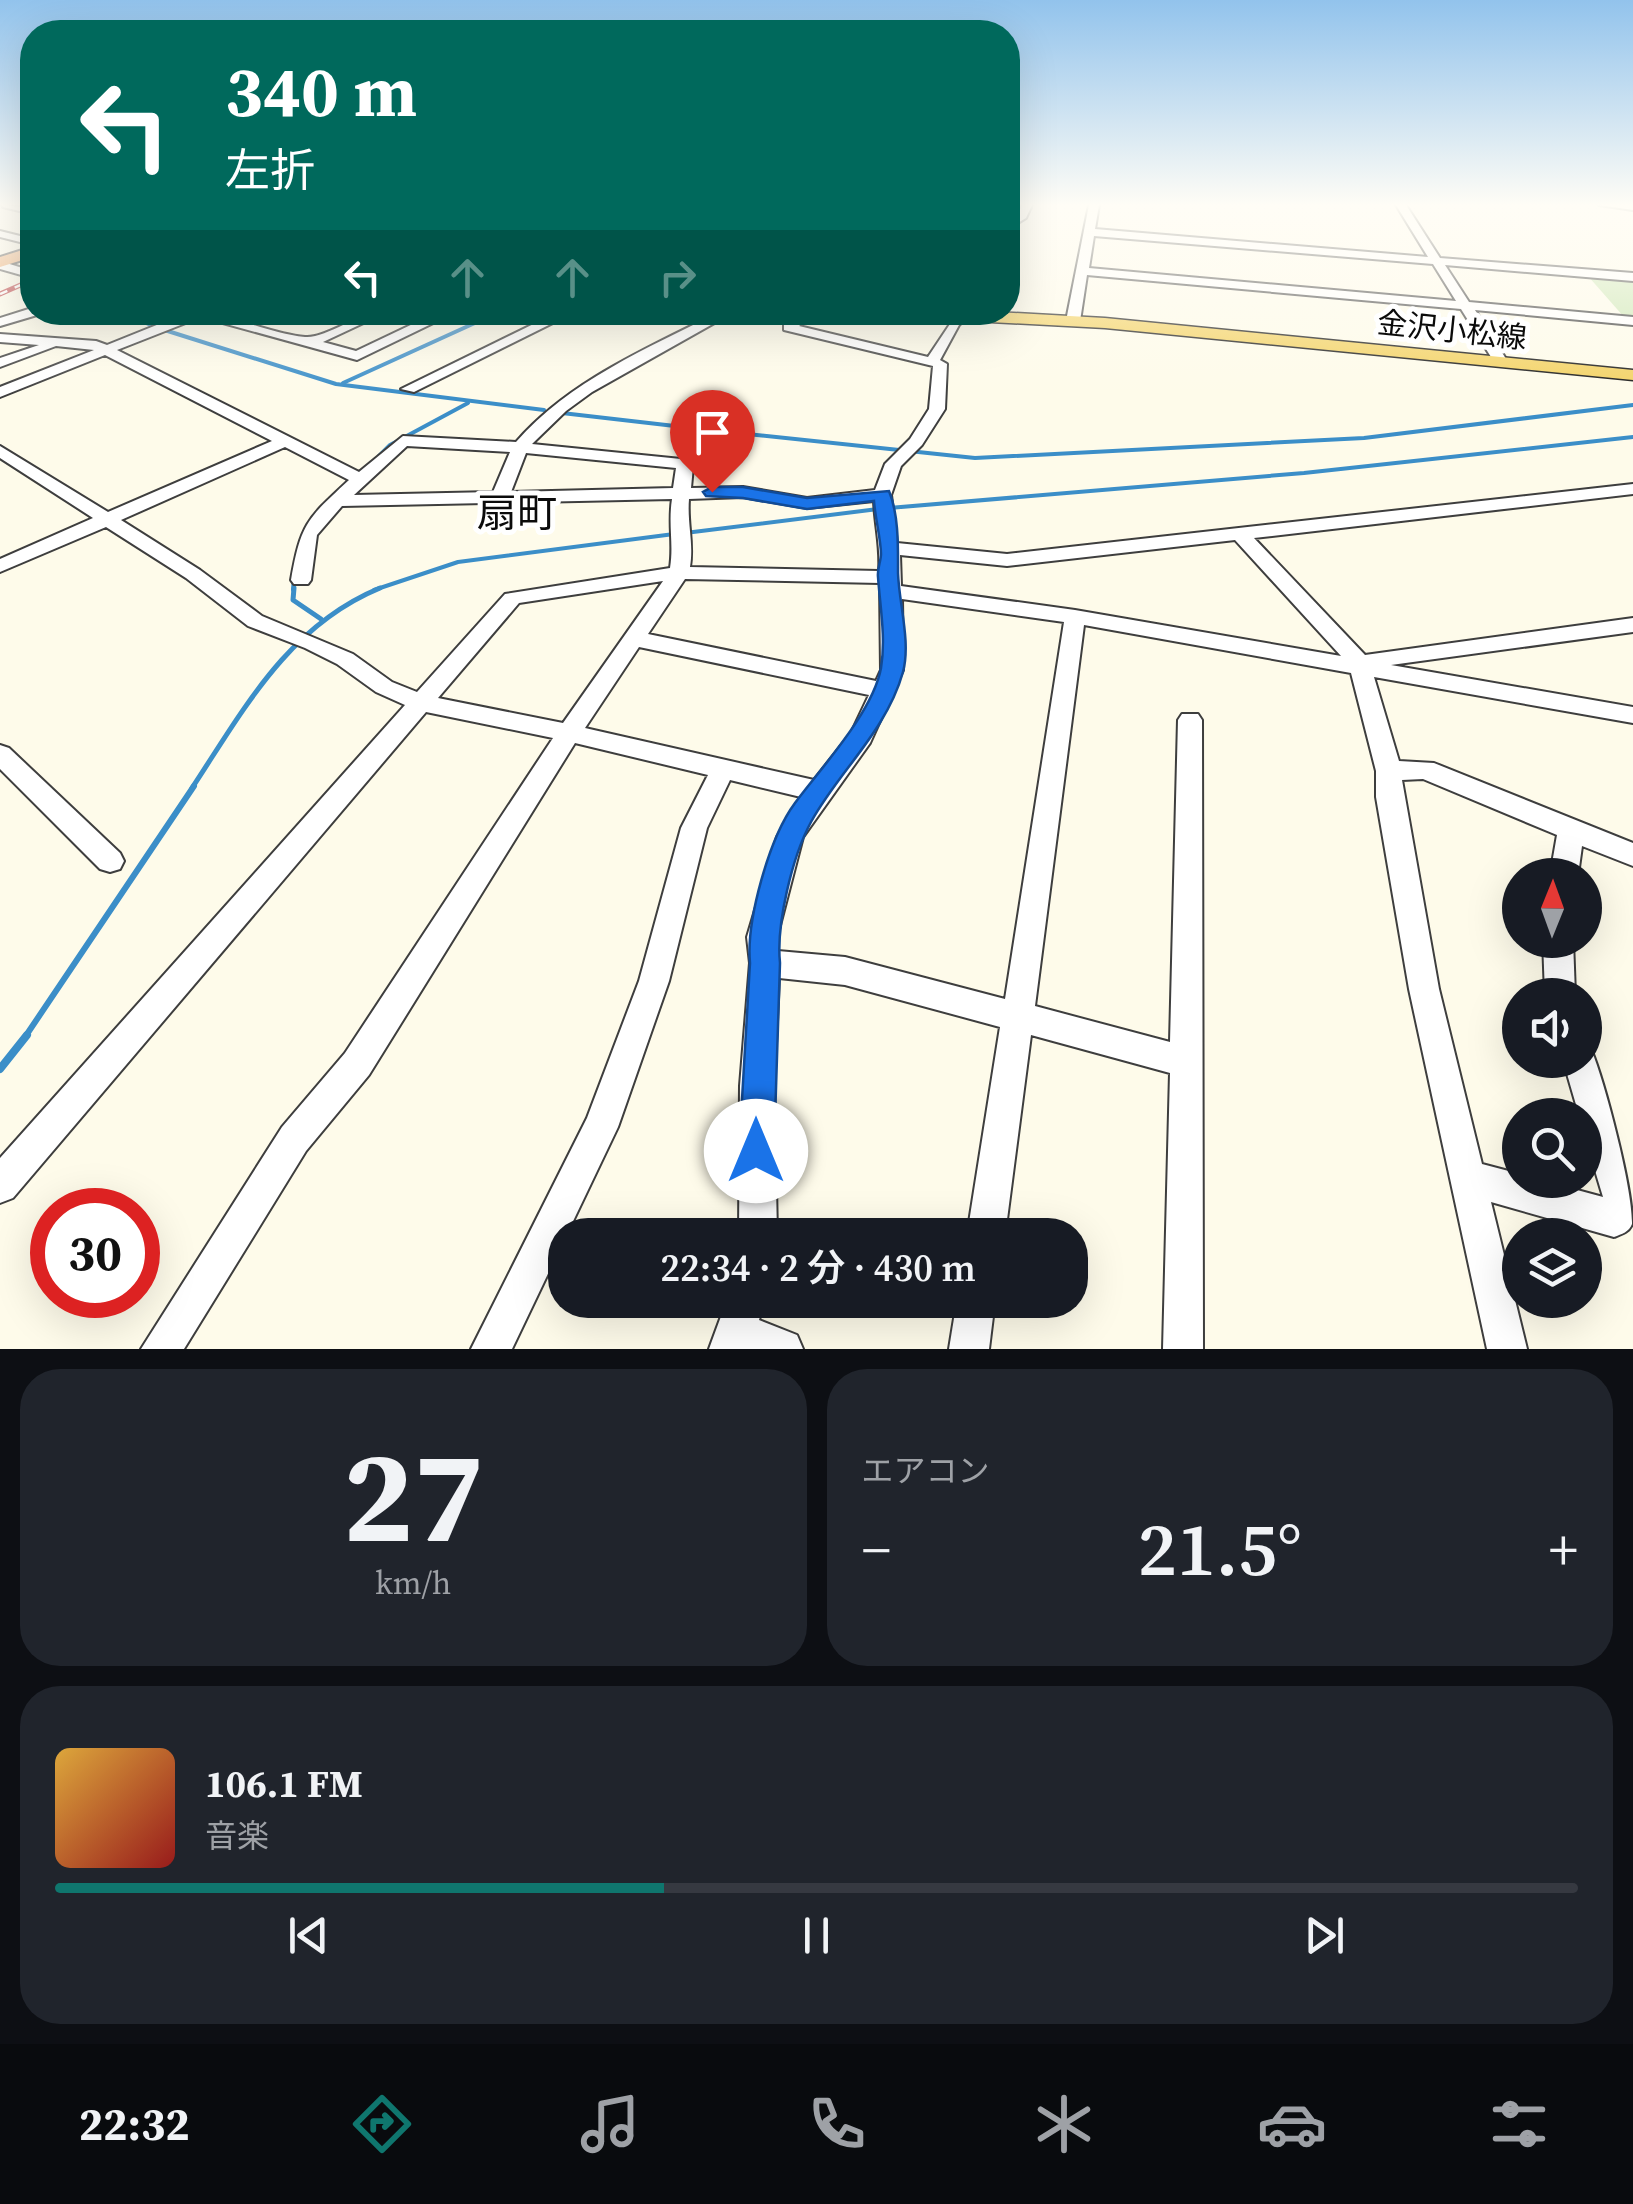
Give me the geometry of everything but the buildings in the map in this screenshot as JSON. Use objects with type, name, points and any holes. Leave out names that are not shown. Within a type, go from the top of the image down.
[{"type":"main road","name":"金沢小松線","points":[[1020,318],[1633,375]]},
{"type":"street","points":[[1073,321],[1084,268]]},
{"type":"street","points":[[1444,268],[1501,362]]},
{"type":"street","points":[[1517,268],[1633,277]]},
{"type":"street","points":[[1083,271],[1633,321]]},
{"type":"street","points":[[0,392],[170,325]]},
{"type":"street","points":[[250,325],[357,356],[423,325]]},
{"type":"street","points":[[312,342],[351,325]]},
{"type":"street","points":[[409,388],[542,325]]},
{"type":"street","points":[[500,497],[520,448],[561,408],[706,325]]},
{"type":"street","points":[[758,1218],[757,1086],[765,963],[762,937],[790,837],[818,791],[861,736],[892,670],[889,544],[882,497],[886,477],[937,408],[940,364],[789,327],[792,325]]},
{"type":"street","points":[[933,360],[953,325]]},
{"type":"street","points":[[0,338],[106,349],[362,480]]},
{"type":"street","points":[[0,363],[60,342]]},
{"type":"street","points":[[161,1349],[294,1139],[377,1032],[569,733],[679,572],[685,464],[718,435]]},
{"type":"street","points":[[301,580],[308,535],[325,512],[404,442],[452,440],[685,464]]},
{"type":"street","points":[[0,566],[286,441]]},
{"type":"street","points":[[0,450],[192,574],[254,620],[344,658],[384,687],[420,703],[818,791]]},
{"type":"street","points":[[341,501],[682,492],[743,492],[807,504],[882,497]]},
{"type":"street","points":[[889,544],[1007,560],[1630,492]]},
{"type":"street","points":[[1239,534],[1360,664],[1389,771],[1389,798],[1424,990],[1506,1349]]},
{"type":"street","points":[[0,1185],[512,598],[679,572],[890,584],[1633,714]]},
{"type":"street","points":[[989,1218],[1075,616]]},
{"type":"street","points":[[1360,664],[1633,625]]},
{"type":"street","points":[[636,640],[881,690]]},
{"type":"street","points":[[1183,1349],[1190,720]]},
{"type":"street","points":[[0,754],[110,861]]},
{"type":"street","points":[[1389,771],[1425,770],[1633,855]]},
{"type":"street","points":[[491,1349],[601,1127],[654,980],[694,828],[722,771]]},
{"type":"street","points":[[1567,858],[1571,830]]},
{"type":"street","points":[[765,963],[845,971],[1188,1062]]},
{"type":"street","points":[[1469,1178],[1614,1219],[1623,1204],[1584,1078]]},
{"type":"street","points":[[969,1349],[973,1318]]},
{"type":"street","points":[[737,1327],[783,1349]]},
{"type":"green space","points":[[1588,276],[1633,280],[1633,318],[1624,317]]},
{"type":"waterway","points":[[151,325],[336,384],[544,410]]},
{"type":"waterway","points":[[343,383],[470,325]]},
{"type":"waterway","points":[[379,456],[390,445],[468,403]]},
{"type":"waterway","points":[[728,432],[975,458],[1364,438],[1633,405]]},
{"type":"waterway","points":[[562,413],[718,431]]},
{"type":"waterway","points":[[889,508],[1304,473],[1633,437]]},
{"type":"waterway","points":[[685,533],[878,509]]},
{"type":"waterway","points":[[380,588],[458,562],[674,534]]},
{"type":"waterway","points":[[293,590],[294,577]]},
{"type":"waterway","points":[[294,588],[293,600],[321,619]]},
{"type":"waterway","points":[[192,788],[250,700],[294,647],[348,604],[380,588]]},
{"type":"waterway","points":[[374,590],[380,588]]},
{"type":"waterway","points":[[25,1037],[194,786]]},
{"type":"waterway","points":[[0,1069],[27,1035]]},
{"type":"railway","points":[[0,294],[20,285]]},
{"type":"district","name":"扇町","points":[[517,513]]},
{"type":"route","points":[[712,492],[743,492],[807,504],[882,495],[886,540],[891,548],[888,577],[892,590],[892,670],[861,736],[818,791],[790,837],[762,937],[765,963],[756,1151]]}]
